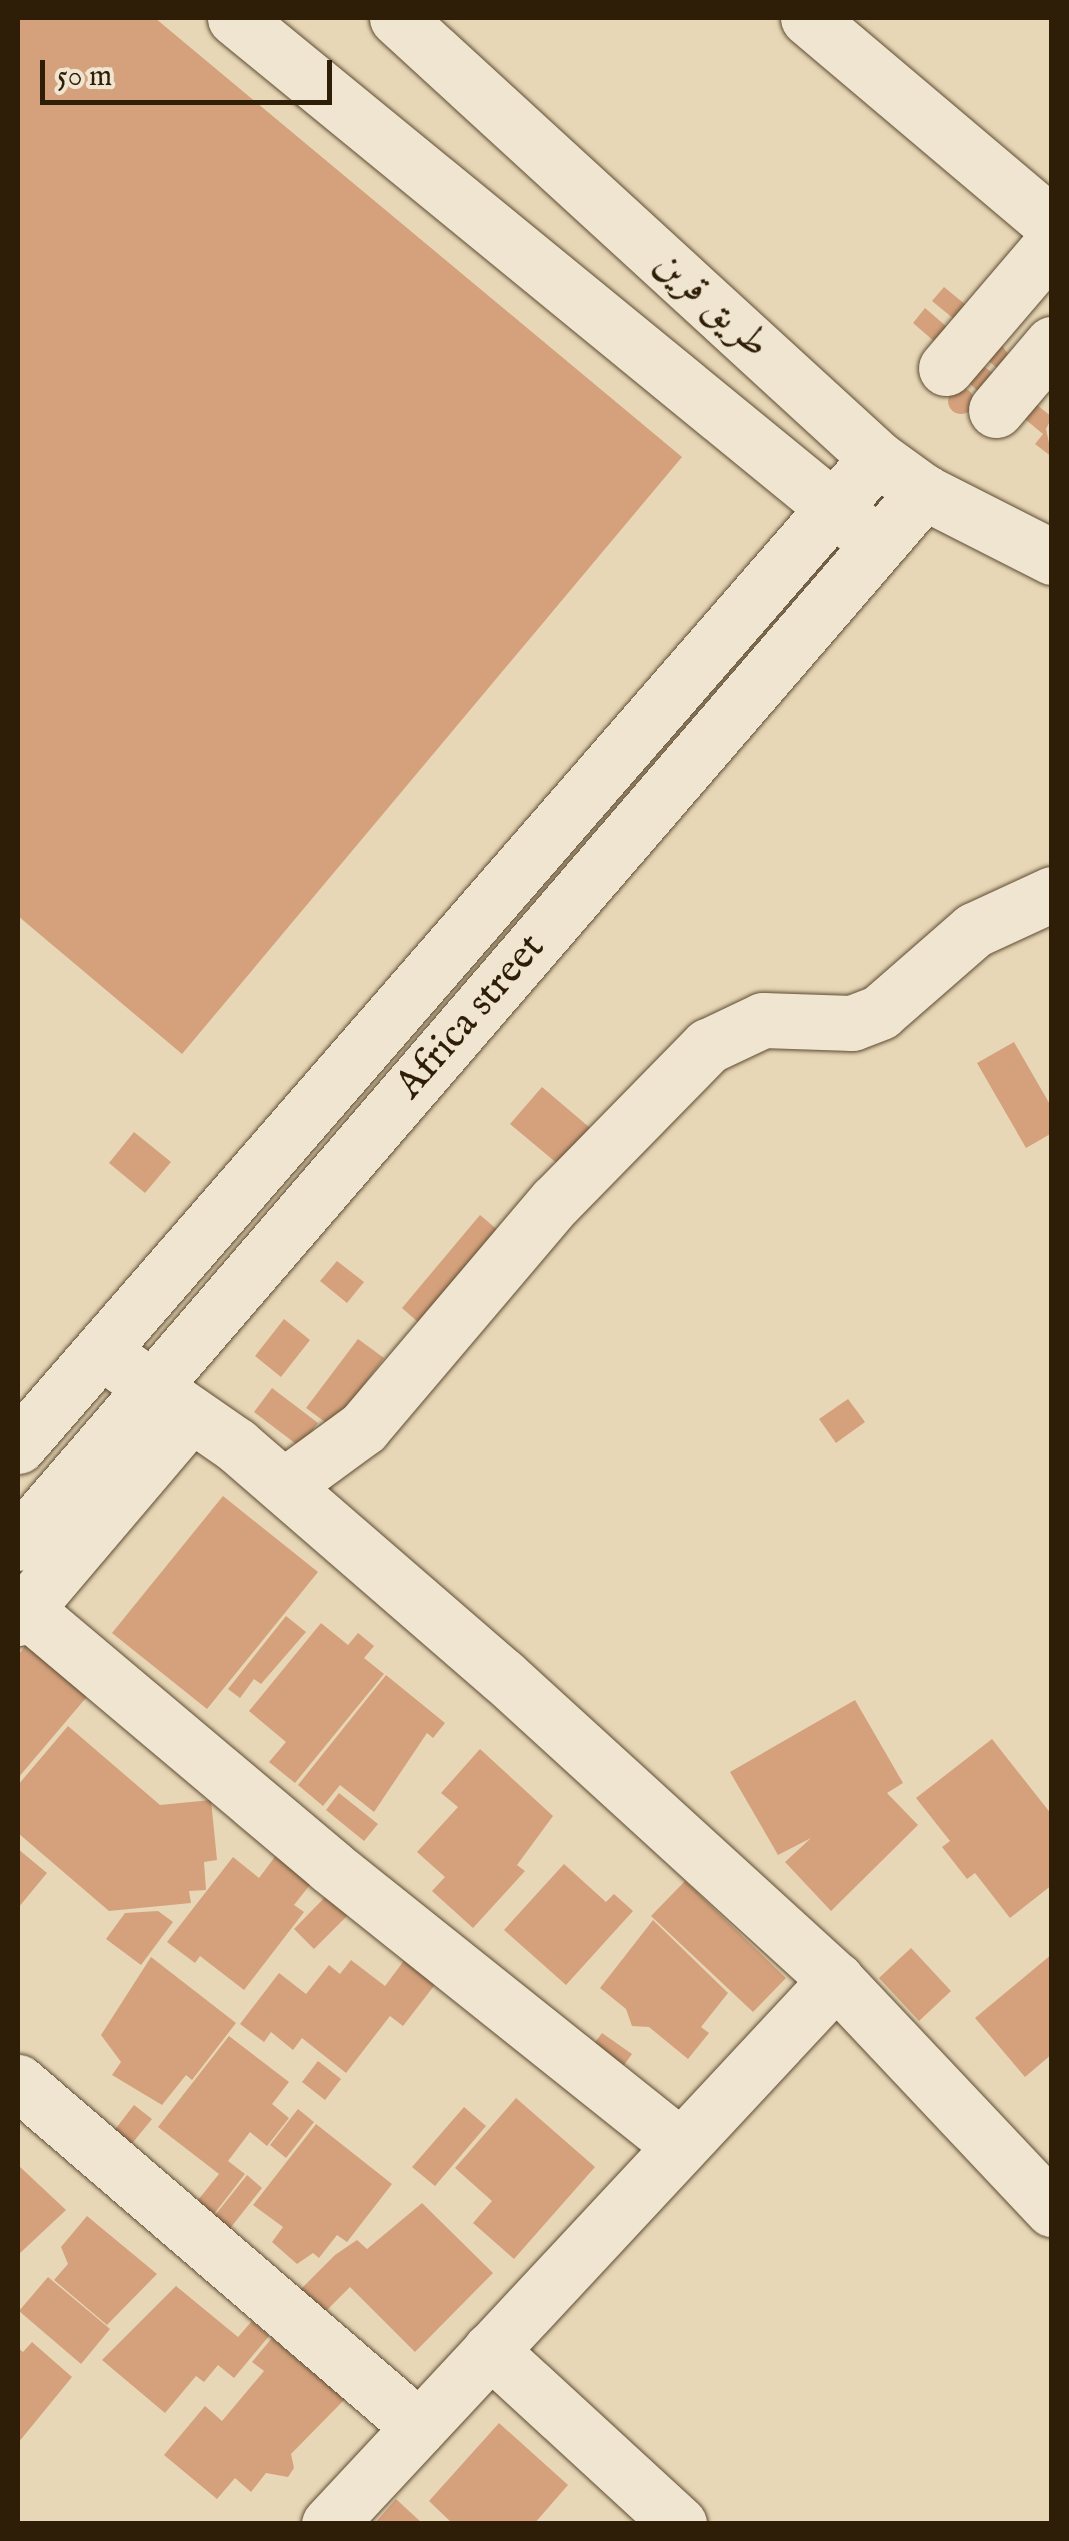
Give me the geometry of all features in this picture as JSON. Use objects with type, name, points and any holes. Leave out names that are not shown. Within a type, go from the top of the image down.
[{"type":"street","points":[[235,18],[879,544]]},
{"type":"street","name":"طريق قرين","points":[[397,18],[878,458],[924,492],[1052,557]]},
{"type":"street","points":[[808,18],[1052,224]]},
{"type":"street","points":[[946,368],[1052,244]]},
{"type":"street","points":[[996,410],[1052,344]]},
{"type":"street","name":"Africa street","points":[[18,1446],[878,458]]},
{"type":"street","name":"Africa street","points":[[18,1543],[171,1402],[924,492]]},
{"type":"street","points":[[285,1486],[362,1428],[555,1202],[708,1046],[764,1020],[852,1023],[880,1012],[974,930],[1052,894]]},
{"type":"street","points":[[101,1349],[285,1486],[836,1980],[1052,2209]]},
{"type":"street","points":[[171,1402],[21,1613],[680,2146]]},
{"type":"street","points":[[328,2524],[836,1980]]},
{"type":"street","points":[[18,2082],[419,2426]]},
{"type":"street","points":[[490,2350],[679,2524]]},
{"type":"building","points":[[18,18],[155,18],[682,457],[182,1054],[18,916]]},
{"type":"building","points":[[944,287],[966,305],[954,319],[932,301]]},
{"type":"building","points":[[925,308],[947,327],[935,342],[913,323]]},
{"type":"building","points":[[998,340],[1011,358],[997,368],[985,358]]},
{"type":"building","points":[[980,364],[993,373],[979,392],[967,381]]},
{"type":"building","points":[[961,388],[970,392],[974,401],[970,410],[961,414],[952,410],[948,401],[952,392]]},
{"type":"building","points":[[1032,401],[1052,417],[1046,429],[1052,457],[1035,444],[1043,434],[1020,415]]},
{"type":"building","points":[[1014,1042],[1052,1108],[1052,1133],[1026,1148],[977,1063]]},
{"type":"building","points":[[542,1087],[596,1133],[565,1170],[510,1124]]},
{"type":"building","points":[[134,1132],[171,1162],[145,1193],[109,1163]]},
{"type":"building","points":[[480,1215],[506,1237],[427,1330],[402,1308]]},
{"type":"building","points":[[337,1261],[364,1282],[347,1303],[320,1281]]},
{"type":"building","points":[[284,1319],[310,1340],[281,1377],[255,1356]]},
{"type":"building","points":[[358,1339],[384,1358],[332,1427],[306,1408]]},
{"type":"building","points":[[272,1388],[318,1423],[300,1447],[254,1412]]},
{"type":"building","points":[[848,1399],[865,1422],[836,1443],[819,1419]]},
{"type":"building","points":[[223,1496],[318,1572],[207,1709],[112,1633]]},
{"type":"building","points":[[286,1616],[306,1632],[261,1684],[254,1679],[240,1698],[228,1689]]},
{"type":"building","points":[[321,1623],[348,1645],[358,1633],[374,1646],[364,1658],[384,1674],[295,1783],[269,1762],[286,1742],[249,1711]]},
{"type":"building","points":[[35,1634],[96,1686],[18,1778],[18,1655]]},
{"type":"building","points":[[386,1675],[445,1723],[433,1738],[427,1733],[374,1812],[340,1785],[323,1806],[298,1785]]},
{"type":"building","points":[[855,1700],[903,1783],[887,1793],[918,1825],[831,1911],[785,1862],[811,1838],[778,1855],[730,1772]]},
{"type":"building","points":[[68,1726],[160,1805],[211,1800],[217,1860],[204,1862],[206,1890],[189,1891],[191,1903],[109,1911],[18,1833],[18,1785]]},
{"type":"building","points":[[992,1739],[1052,1815],[1052,1885],[1010,1918],[975,1873],[967,1879],[942,1847],[950,1841],[916,1798]]},
{"type":"building","points":[[480,1749],[553,1816],[517,1865],[525,1871],[473,1928],[432,1891],[445,1877],[417,1852],[458,1807],[441,1793]]},
{"type":"building","points":[[339,1793],[378,1824],[364,1841],[326,1810]]},
{"type":"building","points":[[18,1849],[47,1873],[18,1908]]},
{"type":"building","points":[[277,1854],[313,1881],[294,1905],[304,1912],[244,1990],[200,1956],[195,1963],[167,1942],[233,1857],[259,1878]]},
{"type":"building","points":[[564,1864],[606,1902],[614,1894],[633,1911],[566,1985],[504,1930]]},
{"type":"building","points":[[685,1881],[786,1978],[753,2012],[651,1916]]},
{"type":"building","points":[[328,1894],[349,1914],[314,1949],[294,1929]]},
{"type":"building","points":[[158,1911],[173,1922],[141,1965],[106,1939],[125,1913]]},
{"type":"building","points":[[653,1920],[728,1993],[701,2027],[709,2033],[688,2059],[649,2027],[632,2026],[626,2009],[600,1988]]},
{"type":"building","points":[[911,1948],[951,1991],[919,2021],[879,1978]]},
{"type":"building","points":[[1052,1954],[1052,2054],[1025,2077],[975,2018]]},
{"type":"building","points":[[151,1957],[236,2023],[192,2080],[186,2075],[162,2105],[112,2075],[121,2062],[101,2035]]},
{"type":"building","points":[[406,1958],[437,1982],[403,2026],[390,2016],[346,2073],[302,2038],[293,2050],[271,2032],[264,2042],[240,2024],[279,1973],[306,1994],[329,1965],[340,1974],[351,1960],[385,1986]]},
{"type":"building","points":[[602,2033],[632,2054],[621,2069],[591,2048]]},
{"type":"building","points":[[229,2036],[289,2082],[272,2104],[289,2118],[267,2146],[250,2132],[228,2161],[245,2174],[211,2218],[194,2205],[219,2174],[158,2127]]},
{"type":"building","points":[[318,2061],[341,2079],[325,2100],[302,2082]]},
{"type":"building","points":[[516,2098],[595,2167],[514,2259],[473,2223],[492,2201],[455,2168]]},
{"type":"building","points":[[134,2105],[152,2119],[130,2146],[113,2132]]},
{"type":"building","points":[[464,2107],[486,2126],[435,2186],[412,2167]]},
{"type":"building","points":[[298,2109],[314,2122],[286,2158],[270,2145]]},
{"type":"building","points":[[316,2124],[392,2184],[347,2242],[337,2235],[319,2258],[313,2253],[297,2264],[272,2242],[283,2227],[253,2205]]},
{"type":"building","points":[[18,2165],[66,2210],[18,2255]]},
{"type":"building","points":[[247,2175],[262,2188],[228,2231],[212,2219]]},
{"type":"building","points":[[422,2203],[493,2273],[415,2352],[350,2287],[324,2313],[301,2289],[335,2255],[357,2240],[367,2249]]},
{"type":"building","points":[[87,2216],[157,2274],[107,2325],[54,2280],[68,2264],[61,2247]]},
{"type":"building","points":[[48,2277],[110,2329],[81,2364],[19,2311]]},
{"type":"building","points":[[176,2286],[238,2337],[252,2321],[269,2336],[234,2378],[218,2365],[204,2382],[196,2376],[165,2413],[102,2360]]},
{"type":"building","points":[[272,2338],[345,2399],[291,2454],[294,2468],[288,2477],[266,2473],[251,2492],[235,2478],[217,2499],[164,2455],[205,2406],[222,2421],[264,2371],[252,2362]]},
{"type":"building","points":[[32,2342],[72,2377],[18,2443],[18,2348],[23,2352]]},
{"type":"building","points":[[499,2423],[568,2485],[534,2524],[453,2524],[429,2501]]},
{"type":"building","points":[[396,2499],[423,2524],[374,2524]]}]
